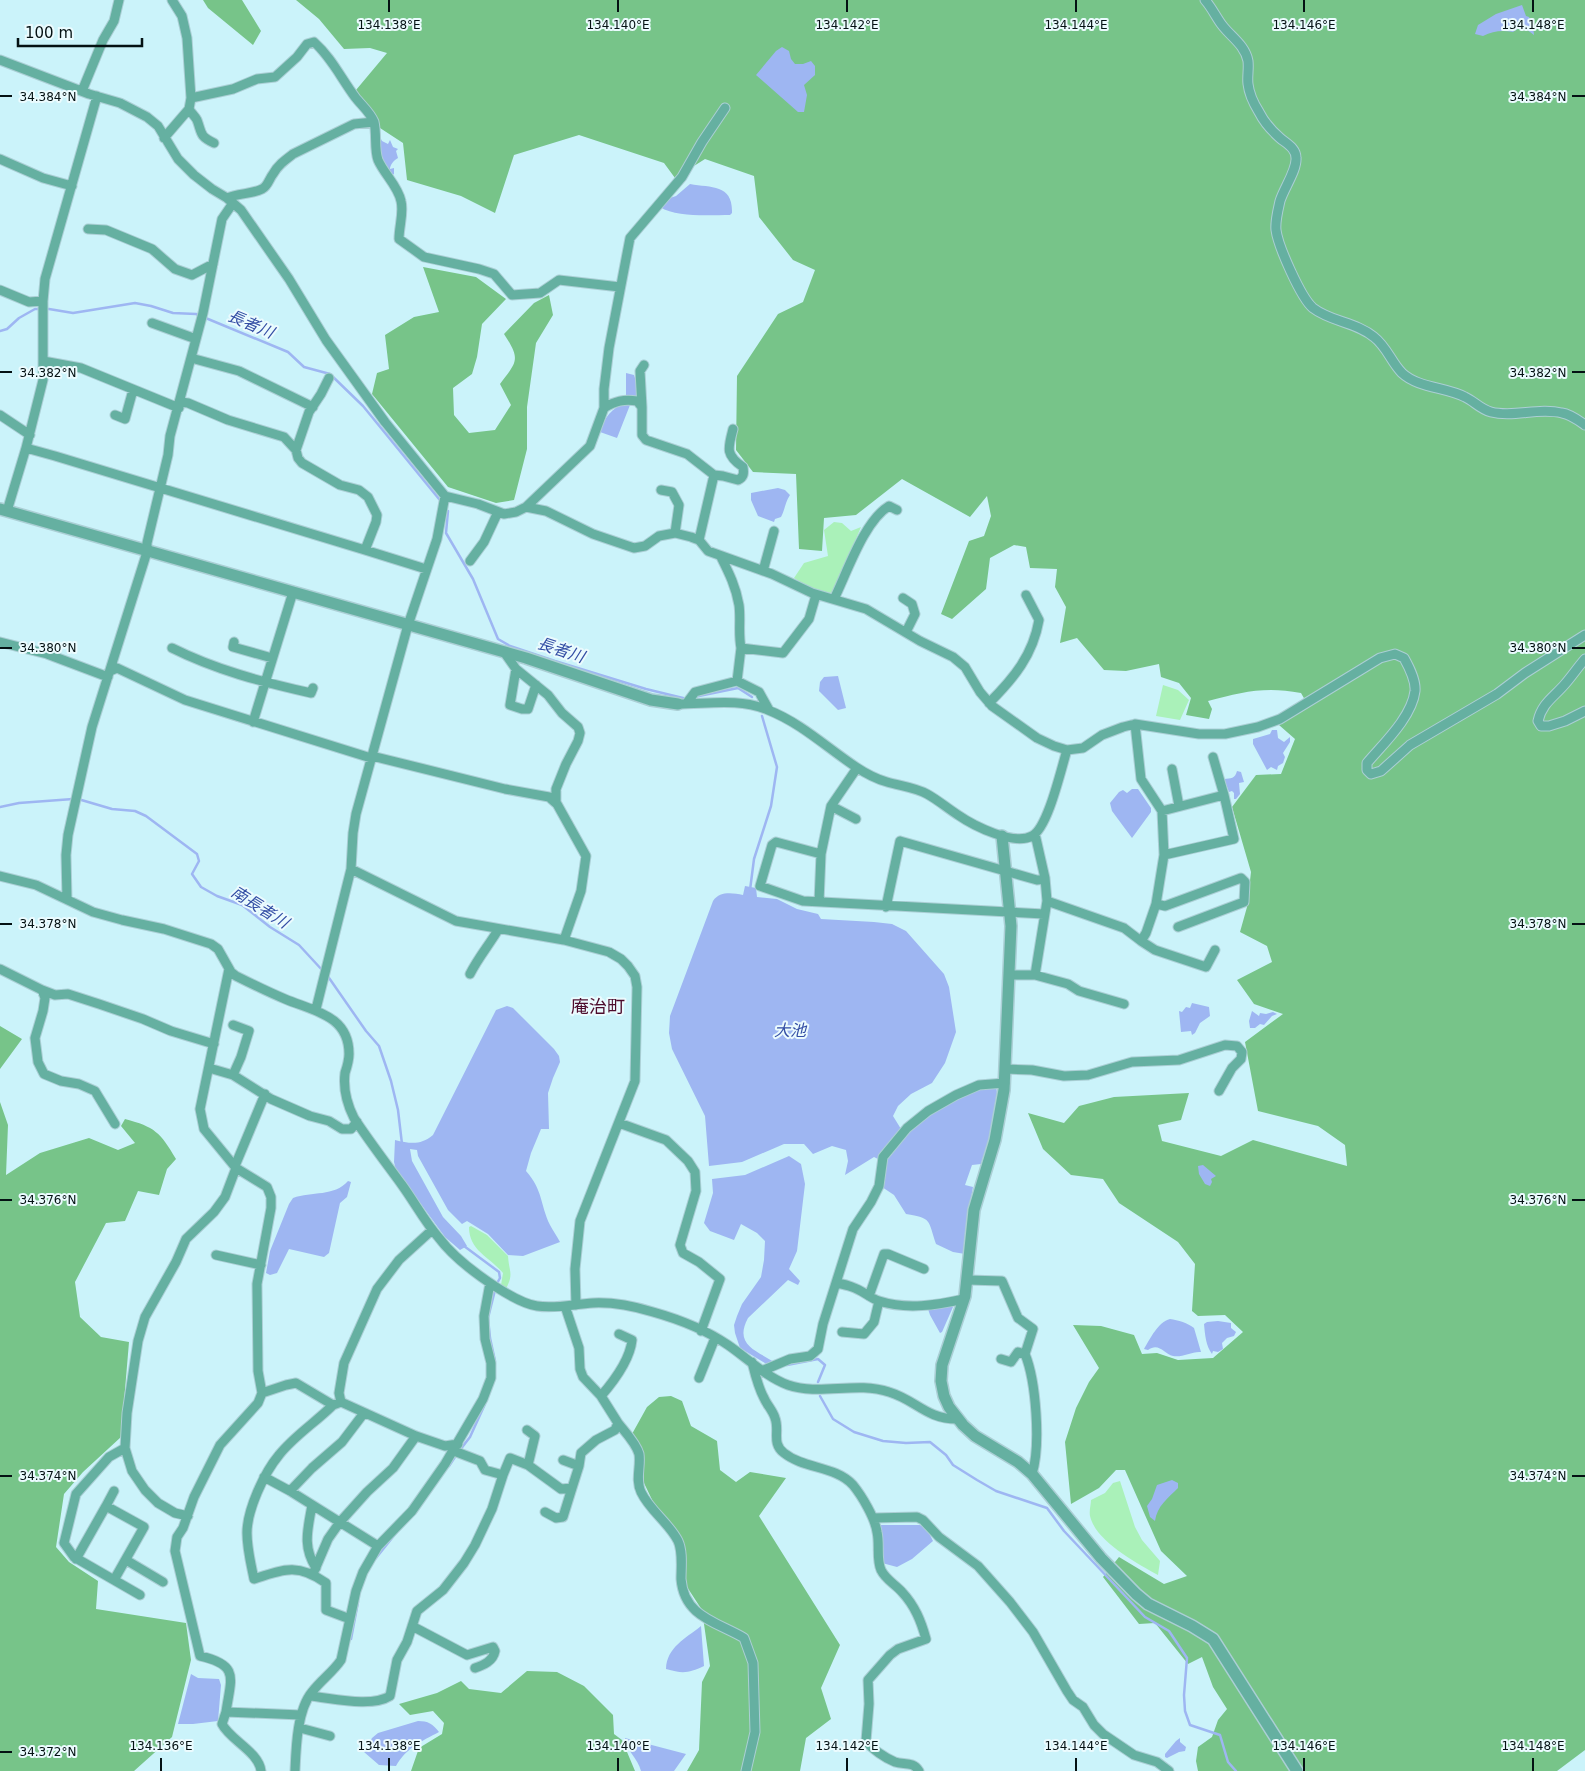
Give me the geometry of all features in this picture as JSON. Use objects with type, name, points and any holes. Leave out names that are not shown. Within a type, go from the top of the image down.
[{"type":"street","points":[[82,91],[103,40],[114,21],[119,0]]},
{"type":"street","points":[[164,138],[189,110],[192,98],[187,38],[182,16],[172,0]]},
{"type":"street","points":[[1205,0],[1246,54],[1250,94],[1259,112],[1267,124],[1295,153],[1294,168],[1280,200],[1276,233],[1305,300],[1323,314],[1354,326],[1374,337],[1385,348],[1400,371],[1413,380],[1466,397],[1477,406],[1503,415],[1562,412],[1585,425]]},
{"type":"street","points":[[192,98],[233,89],[257,79],[275,77],[297,57],[307,44],[314,42],[324,50],[355,97],[372,116],[376,131],[377,159],[401,198],[403,213],[400,224],[400,239],[414,251],[424,258],[479,269],[494,274],[512,295],[540,293],[559,280],[620,287]]},
{"type":"street","points":[[0,60],[82,91],[120,103],[158,126],[178,159],[194,175],[241,210],[364,395],[445,496],[478,504],[504,514],[516,512],[526,507],[590,446],[604,408],[604,389],[609,348],[630,238],[682,177],[702,142],[725,108]]},
{"type":"street","points":[[97,96],[45,279],[40,398],[26,448],[4,510],[504,652],[651,700],[745,703],[769,710],[794,722],[857,768],[886,782],[926,793],[944,804],[958,816],[1002,836],[1016,839],[1030,837],[1038,832],[1046,816],[1067,750]]},
{"type":"street","points":[[189,110],[196,118],[200,133],[205,139],[214,143]]},
{"type":"street","points":[[67,900],[66,855],[68,835],[92,727],[147,552],[147,543],[170,436],[180,405],[202,317],[222,218],[230,201],[237,194],[261,190],[267,185],[274,172],[284,160],[292,154],[354,124],[374,122]]},
{"type":"street","points":[[0,159],[44,178],[72,186]]},
{"type":"street","points":[[88,229],[106,230],[152,250],[174,270],[192,275],[213,264]]},
{"type":"street","points":[[0,290],[43,306]]},
{"type":"street","points":[[152,323],[196,339]]},
{"type":"street","points":[[192,358],[239,371],[313,407]]},
{"type":"street","points":[[43,361],[81,368],[133,390],[284,437],[296,450],[298,458],[302,463],[340,485],[359,490],[368,497],[377,515],[365,550]]},
{"type":"street","points":[[644,365],[640,371],[642,435],[646,440],[686,454],[714,475],[738,480],[744,474],[743,467],[732,460],[729,453],[733,429]]},
{"type":"street","points":[[296,450],[309,412],[329,378]]},
{"type":"street","points":[[115,415],[125,419],[133,390]]},
{"type":"street","points":[[604,408],[616,401],[628,400],[637,401],[642,407]]},
{"type":"street","points":[[0,416],[30,435]]},
{"type":"street","points":[[26,448],[426,569]]},
{"type":"street","points":[[699,540],[714,475]]},
{"type":"street","points":[[661,490],[672,492],[679,504],[675,532]]},
{"type":"street","points":[[316,1009],[351,869],[356,814],[408,624],[437,539],[445,496]]},
{"type":"street","points":[[834,599],[864,534],[882,510],[889,506],[897,510]]},
{"type":"street","points":[[526,507],[546,511],[593,534],[634,548],[645,546],[659,536],[675,532],[699,540],[708,551],[721,557],[763,571],[816,595],[866,610],[953,657],[965,667],[989,703],[1037,738],[1067,750],[1083,748],[1102,735],[1135,724],[1199,734],[1225,734],[1258,727],[1280,719],[1380,658],[1395,654],[1404,658],[1411,671],[1415,690],[1411,706],[1400,723],[1367,763],[1367,770],[1371,774],[1381,771],[1410,745],[1497,694],[1524,673],[1585,635]]},
{"type":"street","points":[[470,561],[484,542],[498,512]]},
{"type":"street","points":[[763,571],[774,531]]},
{"type":"street","points":[[721,557],[734,582],[739,606],[738,633],[741,648],[737,681]]},
{"type":"street","points":[[253,722],[293,592]]},
{"type":"street","points":[[741,648],[783,652],[809,619],[816,595]]},
{"type":"street","points":[[989,703],[1011,681],[1036,638],[1039,620],[1026,595]]},
{"type":"street","points":[[903,598],[912,604],[915,614],[906,632]]},
{"type":"street","points":[[0,642],[47,654],[109,674]]},
{"type":"street","points":[[234,642],[233,647],[272,658]]},
{"type":"street","points":[[172,648],[201,663],[265,683],[311,693],[313,688]]},
{"type":"street","points":[[504,652],[516,669],[548,695],[562,713],[578,727],[580,733],[578,741],[556,789],[556,803]]},
{"type":"street","points":[[1585,659],[1564,685],[1546,701],[1538,721],[1541,726],[1549,726],[1585,711]]},
{"type":"street","points":[[109,674],[117,668],[185,700],[372,757],[549,798],[556,803],[586,856],[581,891],[564,940]]},
{"type":"street","points":[[516,669],[510,705],[528,709],[536,685]]},
{"type":"street","points":[[686,701],[695,692],[737,681],[759,692],[769,710]]},
{"type":"street","points":[[1135,724],[1141,779],[1162,811],[1164,855],[1156,904],[1146,933],[1141,940]]},
{"type":"street","points":[[1164,855],[1234,839],[1213,756]]},
{"type":"street","points":[[819,902],[821,854],[831,806],[857,768]]},
{"type":"street","points":[[1172,769],[1179,806]]},
{"type":"street","points":[[1162,811],[1224,795]]},
{"type":"street","points":[[831,806],[856,819]]},
{"type":"street","points":[[1035,834],[1045,879],[1047,901],[1036,975]]},
{"type":"street","points":[[1002,836],[1010,912],[1004,1083],[1000,1120],[974,1210],[968,1280],[964,1299],[942,1365],[941,1381],[949,1407],[975,1436],[1018,1462],[1032,1474],[1101,1558],[1136,1594],[1148,1604],[1192,1626],[1213,1640],[1297,1771]]},
{"type":"street","points":[[886,907],[900,841],[1037,880],[1045,879]]},
{"type":"street","points":[[821,854],[776,842],[772,845],[760,886],[803,901],[886,907],[952,908],[1044,914]]},
{"type":"street","points":[[351,869],[456,921],[498,930],[564,940],[608,952],[621,959],[634,976],[637,987],[635,1081],[580,1221],[575,1269],[576,1305]]},
{"type":"street","points":[[0,876],[36,885],[93,912],[164,929],[211,944],[218,949],[229,969],[236,976],[277,996],[324,1013],[341,1027],[346,1035],[349,1052],[344,1083],[350,1109],[432,1230],[451,1252],[490,1283],[527,1304],[536,1306],[565,1306],[609,1303],[626,1306],[667,1317],[701,1330],[716,1338],[776,1379],[797,1388],[853,1387],[880,1389],[902,1397],[936,1417],[958,1419]]},
{"type":"street","points":[[1156,904],[1165,906],[1242,878],[1245,882],[1244,902],[1178,927]]},
{"type":"street","points":[[1047,901],[1124,928],[1155,950],[1206,967],[1215,950]]},
{"type":"street","points":[[470,974],[479,957],[498,930]]},
{"type":"street","points":[[0,969],[55,995],[68,994],[143,1019],[171,1032],[214,1044]]},
{"type":"street","points":[[229,969],[200,1109],[204,1129],[236,1167],[267,1187],[271,1197],[262,1265],[256,1284],[258,1370],[262,1393],[258,1403],[220,1445],[202,1480],[183,1528],[177,1537],[176,1544],[177,1562],[196,1633],[200,1656],[218,1660],[228,1668],[231,1679],[226,1712],[222,1724],[226,1732],[246,1748],[260,1766],[261,1771]]},
{"type":"street","points":[[1009,976],[1036,975],[1068,984],[1079,991],[1124,1004]]},
{"type":"street","points":[[42,990],[45,998],[44,1011],[34,1038],[38,1062],[44,1074],[61,1081],[79,1084],[95,1092],[115,1124]]},
{"type":"street","points":[[233,1025],[250,1031],[233,1076]]},
{"type":"street","points":[[1005,1068],[1032,1070],[1064,1076],[1088,1075],[1132,1062],[1179,1060],[1225,1045],[1237,1046],[1242,1052],[1241,1059],[1232,1068],[1219,1091]]},
{"type":"street","points":[[209,1068],[233,1076],[310,1116],[329,1121],[342,1129],[351,1129],[357,1122]]},
{"type":"street","points":[[764,1370],[790,1360],[810,1356],[818,1349],[823,1324],[853,1229],[879,1186],[883,1157],[907,1128],[928,1111],[956,1095],[979,1085],[1004,1083]]},
{"type":"street","points":[[188,1516],[175,1513],[158,1504],[145,1490],[132,1471],[125,1448],[127,1413],[138,1341],[146,1317],[176,1262],[186,1239],[214,1212],[224,1197],[265,1094]]},
{"type":"street","points":[[619,1123],[666,1140],[688,1161],[695,1172],[696,1192],[680,1245],[683,1253],[699,1262],[720,1279],[701,1330]]},
{"type":"street","points":[[314,1571],[292,1568],[254,1579],[247,1532],[256,1496],[264,1477],[279,1454],[337,1404],[344,1364],[377,1289],[399,1260],[432,1230]]},
{"type":"street","points":[[869,1296],[884,1254],[924,1269]]},
{"type":"street","points":[[216,1255],[262,1265]]},
{"type":"street","points":[[968,1280],[1002,1281],[1018,1318],[1033,1329],[1025,1354],[1030,1365],[1036,1420],[1036,1464],[1032,1474]]},
{"type":"street","points":[[295,1771],[302,1715],[310,1696],[341,1660],[363,1572],[378,1546],[412,1511],[456,1447],[483,1399],[490,1378],[491,1363],[485,1338],[484,1316],[490,1283]]},
{"type":"street","points":[[837,1283],[852,1287],[879,1301],[918,1306],[939,1305],[964,1299]]},
{"type":"street","points":[[842,1332],[864,1334],[874,1322],[879,1301]]},
{"type":"street","points":[[565,1306],[579,1348],[580,1369],[583,1377],[601,1396],[634,1443],[638,1454],[638,1477],[641,1492],[678,1543],[683,1591],[689,1603],[697,1613],[714,1625],[744,1638],[753,1663],[755,1732],[746,1771]]},
{"type":"street","points":[[601,1396],[613,1382],[631,1348],[632,1340],[618,1334]]},
{"type":"street","points":[[699,1378],[716,1338]]},
{"type":"street","points":[[1001,1359],[1011,1362],[1018,1352],[1025,1354]]},
{"type":"street","points":[[752,1362],[760,1391],[775,1418],[776,1439],[780,1449],[793,1458],[833,1472],[850,1482],[873,1518],[878,1533],[880,1569],[887,1580],[901,1590],[914,1606],[926,1638],[898,1649],[890,1655],[868,1680],[869,1704],[866,1741],[895,1762],[912,1764],[919,1771]]},
{"type":"street","points":[[262,1393],[296,1383],[337,1404],[364,1413],[416,1436],[445,1446],[456,1447],[480,1461],[485,1470],[503,1475]]},
{"type":"street","points":[[290,1491],[312,1468],[342,1442],[364,1413]]},
{"type":"street","points":[[545,1512],[556,1518],[563,1517],[579,1466],[581,1453],[596,1440],[615,1430],[618,1422]]},
{"type":"street","points":[[527,1430],[535,1436],[528,1465]]},
{"type":"street","points":[[314,1571],[328,1540],[340,1522],[367,1492],[393,1468],[416,1436]]},
{"type":"street","points":[[125,1448],[109,1457],[76,1494],[64,1543],[76,1558],[140,1595]]},
{"type":"street","points":[[310,1696],[368,1702],[383,1701],[390,1696],[397,1660],[407,1642],[417,1611],[443,1590],[475,1545],[492,1509],[510,1458],[528,1465],[561,1489],[572,1488]]},
{"type":"street","points":[[563,1460],[579,1466]]},
{"type":"street","points":[[264,1477],[378,1546]]},
{"type":"street","points":[[76,1558],[114,1490]]},
{"type":"street","points":[[312,1505],[307,1538],[309,1558],[314,1571],[326,1582],[326,1610],[350,1619]]},
{"type":"street","points":[[106,1506],[144,1527],[114,1580]]},
{"type":"street","points":[[873,1518],[917,1517],[923,1520],[939,1537],[978,1566],[1023,1617],[1046,1652],[1067,1692],[1083,1708],[1094,1725],[1103,1734],[1134,1755],[1157,1762],[1169,1771]]},
{"type":"street","points":[[126,1560],[163,1582]]},
{"type":"street","points":[[412,1626],[467,1655],[493,1647],[495,1651],[494,1656],[484,1665],[475,1668]]},
{"type":"street","points":[[226,1712],[302,1715]]},
{"type":"street","points":[[300,1728],[330,1736]]},
{"type":"green space","points":[[203,0],[242,0],[261,31],[253,45],[208,8]]},
{"type":"green space","points":[[296,0],[1585,0],[1585,1750],[1557,1771],[1198,1771],[1196,1761],[1198,1747],[1212,1737],[1218,1720],[1227,1709],[1213,1687],[1202,1657],[1188,1664],[1155,1623],[1139,1624],[1103,1577],[1119,1557],[1164,1584],[1187,1576],[1161,1551],[1125,1470],[1116,1470],[1099,1488],[1071,1504],[1065,1442],[1076,1408],[1089,1382],[1099,1368],[1073,1325],[1101,1326],[1134,1335],[1142,1354],[1157,1353],[1178,1360],[1213,1358],[1243,1332],[1225,1315],[1198,1316],[1192,1311],[1195,1264],[1178,1242],[1119,1203],[1103,1179],[1071,1175],[1043,1149],[1028,1113],[1064,1123],[1079,1106],[1114,1097],[1189,1093],[1181,1120],[1158,1125],[1162,1141],[1221,1156],[1253,1140],[1347,1166],[1345,1145],[1318,1126],[1258,1111],[1245,1042],[1283,1014],[1254,1004],[1237,980],[1272,962],[1267,946],[1240,932],[1247,907],[1251,872],[1232,807],[1256,775],[1281,774],[1295,739],[1279,725],[1309,707],[1301,693],[1265,690],[1243,693],[1208,701],[1212,709],[1209,719],[1186,715],[1191,698],[1179,683],[1161,677],[1159,664],[1126,671],[1104,670],[1077,638],[1060,643],[1066,607],[1055,587],[1057,569],[1030,568],[1026,547],[1014,545],[990,558],[986,589],[952,619],[941,614],[969,541],[984,536],[991,516],[987,496],[970,517],[902,479],[856,515],[824,518],[822,551],[799,549],[796,474],[753,472],[736,450],[737,376],[778,314],[803,302],[815,270],[793,260],[759,217],[754,176],[705,159],[675,178],[664,163],[579,135],[514,155],[495,213],[461,196],[407,180],[403,143],[380,128],[356,90],[387,53],[370,48],[344,49],[319,19]]},
{"type":"green space","points":[[423,267],[476,277],[506,299],[482,324],[477,357],[472,374],[453,388],[454,415],[469,433],[495,430],[511,405],[500,384],[513,365],[515,355],[504,334],[534,303],[549,295],[553,315],[536,343],[527,407],[527,449],[514,500],[496,503],[448,487],[372,394],[377,373],[389,369],[385,335],[414,317],[439,312]]},
{"type":"green space","points":[[834,522],[842,523],[851,531],[861,527],[833,593],[815,592],[794,578],[804,563],[828,556],[824,530]]},
{"type":"green space","points":[[1163,685],[1178,690],[1189,700],[1180,720],[1156,716]]},
{"type":"green space","points":[[0,1026],[22,1039],[0,1069]]},
{"type":"green space","points":[[0,1102],[8,1125],[6,1175],[40,1153],[89,1138],[118,1150],[135,1143],[121,1126],[125,1119],[156,1132],[166,1142],[176,1159],[167,1169],[159,1195],[138,1191],[125,1221],[106,1223],[75,1282],[80,1317],[101,1337],[129,1342],[121,1437],[83,1472],[64,1494],[56,1547],[69,1562],[98,1581],[96,1609],[186,1623],[191,1660],[172,1737],[134,1771],[0,1771]]},
{"type":"green space","points":[[471,1226],[487,1235],[508,1256],[510,1276],[506,1289],[501,1285],[503,1273],[472,1242],[469,1227]]},
{"type":"green space","points":[[671,1396],[682,1401],[691,1426],[717,1441],[720,1470],[736,1482],[750,1472],[786,1478],[759,1516],[840,1645],[821,1688],[831,1719],[806,1738],[800,1771],[687,1771],[699,1750],[702,1682],[710,1666],[702,1610],[687,1587],[679,1535],[655,1506],[644,1483],[642,1450],[632,1434],[647,1407],[659,1397]]},
{"type":"green space","points":[[1120,1481],[1135,1527],[1142,1540],[1160,1561],[1158,1575],[1118,1551],[1094,1526],[1090,1516],[1091,1500],[1105,1493],[1113,1483]]},
{"type":"green space","points":[[527,1671],[557,1672],[584,1686],[613,1715],[614,1734],[622,1740],[635,1771],[411,1771],[419,1748],[442,1734],[444,1723],[433,1711],[410,1715],[399,1704],[437,1693],[461,1681],[469,1689],[501,1693]]},
{"type":"water","points":[[1522,5],[1526,16],[1529,17],[1533,26],[1534,35],[1522,26],[1513,32],[1498,31],[1483,36],[1475,34],[1478,25],[1496,14]]},
{"type":"water","points":[[782,47],[789,51],[791,59],[795,64],[811,61],[815,66],[815,75],[804,85],[807,95],[804,112],[798,112],[756,75],[776,51]]},
{"type":"water","points":[[380,137],[382,141],[388,144],[390,140],[393,147],[398,149],[396,151],[398,158],[390,167],[390,169],[394,168],[394,174],[392,175],[380,158]]},
{"type":"water","points":[[690,184],[713,187],[725,192],[729,197],[732,213],[730,215],[685,214],[667,211],[660,207],[667,199],[676,196]]},
{"type":"water","points":[[626,373],[634,375],[636,397],[626,395]]},
{"type":"water","points":[[626,403],[630,405],[617,438],[600,432],[609,414]]},
{"type":"water","points":[[778,488],[785,490],[790,495],[781,517],[775,519],[774,522],[758,516],[751,500],[751,493]]},
{"type":"water","points":[[838,676],[846,708],[838,710],[819,691],[820,682],[824,677]]},
{"type":"water","points":[[1272,730],[1277,730],[1278,738],[1284,742],[1290,737],[1290,742],[1283,753],[1285,757],[1283,763],[1278,766],[1277,770],[1271,767],[1267,770],[1253,744],[1253,739],[1270,734]]},
{"type":"water","points":[[1237,771],[1241,772],[1244,782],[1239,783],[1240,794],[1234,799],[1234,793],[1232,791],[1229,792],[1224,779],[1234,777]]},
{"type":"water","points":[[1132,789],[1138,789],[1151,808],[1151,812],[1132,838],[1112,811],[1110,803],[1119,792],[1123,790],[1127,793]]},
{"type":"water","name":"大池","points":[[745,886],[756,888],[757,897],[777,899],[797,909],[818,914],[821,919],[892,924],[906,931],[944,974],[949,987],[956,1032],[945,1063],[932,1083],[911,1094],[898,1106],[893,1116],[901,1129],[878,1159],[874,1157],[845,1175],[848,1161],[846,1150],[832,1146],[813,1154],[804,1144],[784,1144],[742,1162],[709,1166],[705,1116],[672,1049],[669,1033],[670,1016],[713,901],[723,894],[743,895]]},
{"type":"water","points":[[1192,1003],[1209,1007],[1210,1016],[1200,1023],[1192,1035],[1191,1031],[1181,1032],[1179,1011],[1182,1012],[1186,1007],[1190,1008]]},
{"type":"water","points":[[507,1006],[513,1008],[554,1049],[559,1056],[560,1062],[548,1093],[549,1129],[541,1129],[526,1171],[536,1184],[550,1225],[560,1242],[523,1256],[508,1255],[488,1234],[467,1221],[462,1224],[448,1210],[418,1156],[417,1150],[410,1149],[412,1161],[443,1217],[461,1236],[467,1246],[460,1250],[445,1237],[396,1170],[394,1162],[395,1140],[416,1143],[424,1141],[433,1135],[496,1010]]},
{"type":"water","points":[[1252,1011],[1259,1016],[1260,1013],[1273,1012],[1277,1014],[1272,1016],[1264,1025],[1260,1024],[1255,1028],[1250,1028],[1249,1021]]},
{"type":"water","points":[[996,1086],[997,1105],[987,1146],[981,1164],[972,1165],[965,1185],[973,1187],[966,1227],[965,1254],[953,1252],[936,1244],[928,1222],[921,1217],[906,1214],[894,1195],[882,1187],[885,1164],[887,1157],[894,1147],[927,1116],[965,1093]]},
{"type":"water","points":[[789,1156],[801,1164],[805,1184],[797,1251],[789,1269],[800,1281],[798,1285],[788,1280],[748,1318],[743,1334],[745,1340],[754,1350],[774,1362],[768,1365],[740,1348],[734,1325],[742,1304],[761,1277],[765,1241],[757,1233],[741,1224],[734,1240],[710,1231],[704,1223],[713,1193],[712,1179],[745,1175]]},
{"type":"water","points":[[1203,1165],[1216,1176],[1211,1179],[1210,1186],[1205,1184],[1199,1174],[1198,1166]]},
{"type":"water","points":[[348,1181],[351,1182],[347,1197],[340,1203],[329,1253],[324,1257],[289,1249],[277,1273],[270,1275],[266,1273],[270,1251],[293,1198],[329,1192]]},
{"type":"water","points":[[952,1306],[942,1332],[940,1333],[928,1309]]},
{"type":"water","points":[[1170,1319],[1183,1322],[1194,1328],[1201,1352],[1173,1356],[1155,1347],[1148,1350],[1144,1349],[1158,1327]]},
{"type":"water","points":[[1218,1321],[1231,1323],[1231,1328],[1236,1332],[1234,1336],[1227,1338],[1222,1343],[1223,1349],[1218,1352],[1213,1351],[1212,1354],[1207,1344],[1204,1324]]},
{"type":"water","points":[[1172,1480],[1178,1483],[1178,1488],[1161,1507],[1155,1521],[1150,1517],[1147,1506],[1152,1499],[1157,1485]]},
{"type":"water","points":[[879,1525],[920,1525],[927,1529],[933,1541],[912,1559],[897,1567],[882,1563]]},
{"type":"water","points":[[701,1626],[704,1666],[686,1672],[666,1669],[667,1661],[673,1649]]},
{"type":"water","points":[[191,1674],[198,1678],[219,1679],[221,1685],[218,1721],[178,1724]]},
{"type":"water","points":[[418,1721],[430,1724],[439,1732],[410,1750],[396,1766],[379,1765],[364,1752],[372,1738],[378,1733]]},
{"type":"water","points":[[625,1738],[686,1754],[674,1771],[641,1771]]},
{"type":"water","points":[[1180,1738],[1180,1742],[1186,1747],[1185,1751],[1167,1758],[1165,1757],[1165,1754]]},
{"type":"waterway","name":"長者川","points":[[0,331],[7,329],[19,318],[35,309],[73,313],[135,303],[173,313],[196,314],[288,352],[304,367],[330,374],[363,406],[439,499]]},
{"type":"waterway","name":"長者川","points":[[448,511],[446,533],[473,579],[498,639],[510,646],[555,661],[646,689],[687,699]]},
{"type":"waterway","name":"長者川","points":[[694,697],[738,688],[752,697]]},
{"type":"waterway","name":"長者川","points":[[750,890],[754,859],[771,806],[777,767],[762,716]]},
{"type":"waterway","name":"南長者川","points":[[0,807],[19,803],[73,799]]},
{"type":"waterway","name":"南長者川","points":[[78,799],[112,809],[135,811],[146,816],[197,854],[199,861],[192,874],[201,887],[217,896],[242,905],[270,927],[299,945],[323,971]]},
{"type":"waterway","name":"南長者川","points":[[327,975],[366,1031],[379,1046],[391,1081],[398,1110],[402,1144]]},
{"type":"waterway","points":[[464,1246],[499,1272],[500,1278],[496,1285]]},
{"type":"waterway","points":[[495,1290],[488,1318],[495,1361]]},
{"type":"waterway","points":[[787,1365],[818,1359],[825,1365],[818,1382]]},
{"type":"waterway","points":[[820,1396],[833,1419],[854,1432],[883,1441],[906,1443],[930,1442],[946,1455],[953,1465],[996,1491],[1047,1508],[1064,1531],[1145,1617],[1169,1631],[1187,1658],[1184,1695],[1185,1711],[1190,1725],[1220,1735],[1228,1762],[1236,1771]]},
{"type":"waterway","points":[[460,1450],[470,1437],[485,1404]]},
{"type":"waterway","points":[[449,1466],[457,1454]]},
{"type":"waterway","points":[[376,1558],[396,1533]]},
{"type":"waterway","points":[[351,1639],[358,1602]]},
{"type":"district","name":"庵治町","points":[[598,1006]]}]
